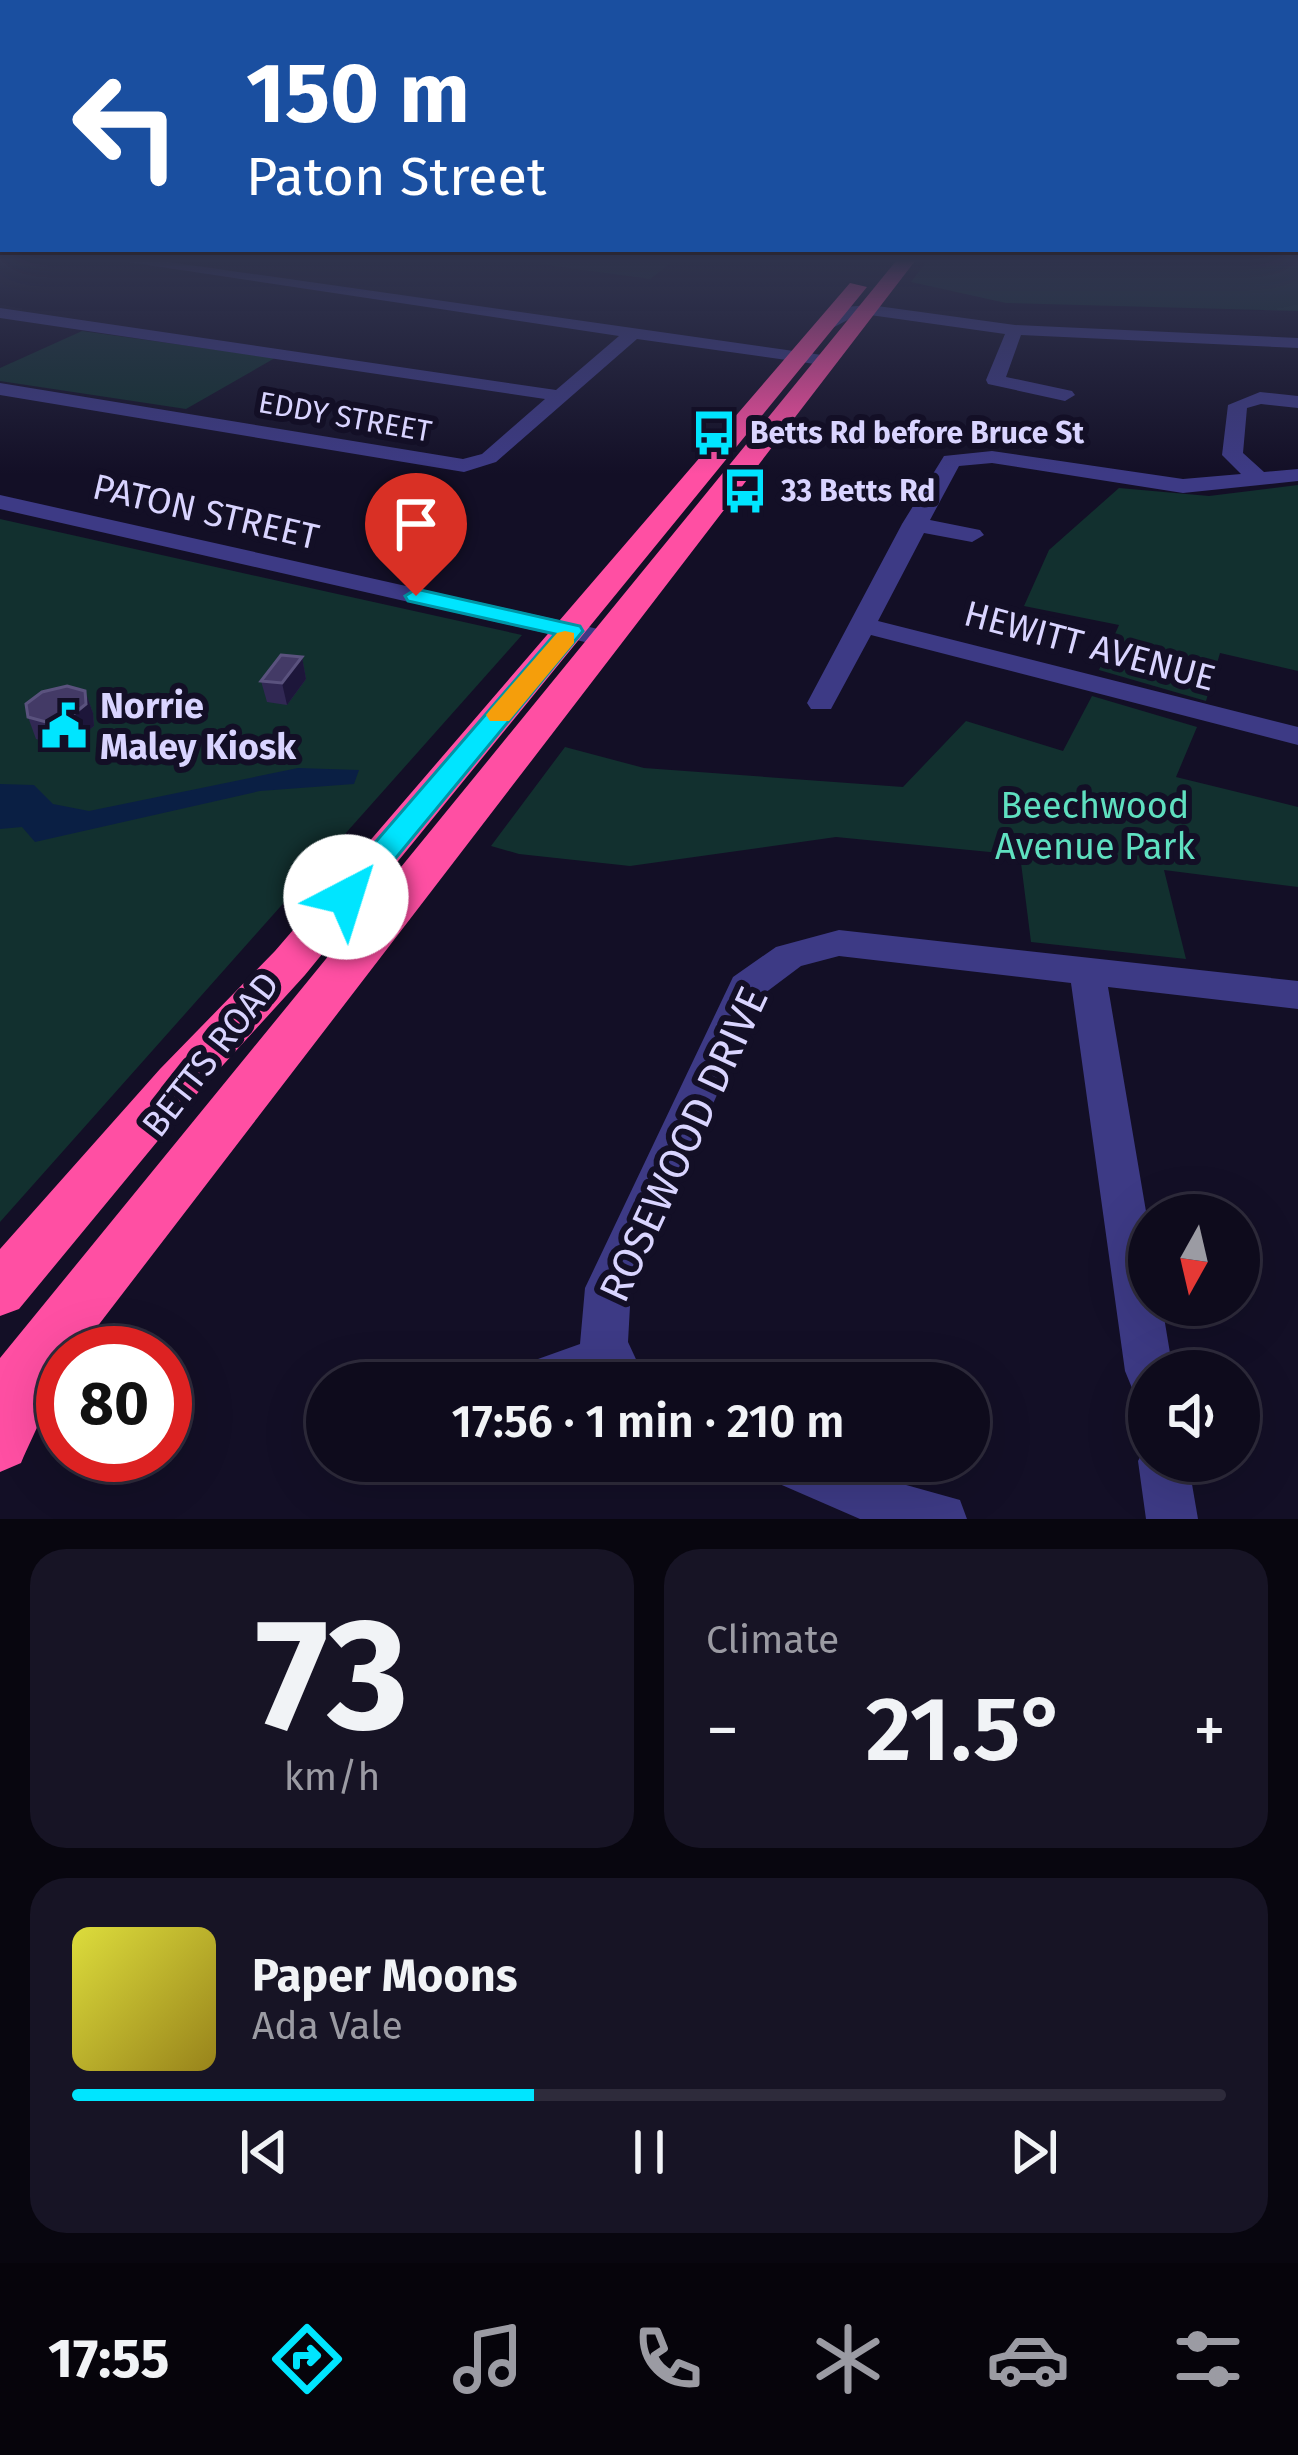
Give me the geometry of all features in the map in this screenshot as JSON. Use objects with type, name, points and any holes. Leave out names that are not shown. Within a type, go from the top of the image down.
[{"type":"highway","name":"BETTS ROAD","points":[[0,1290],[177,1083],[290,963],[820,332]]},
{"type":"highway","name":"BETTS ROAD","points":[[0,1442],[15,1386],[852,332]]},
{"type":"street","points":[[141,332],[560,396]]},
{"type":"street","points":[[625,332],[829,361]]},
{"type":"street","points":[[1014,332],[993,382],[1066,395]]},
{"type":"street","points":[[1056,332],[1298,343]]},
{"type":"street","name":"EDDY STREET","points":[[0,389],[458,467],[484,461],[633,333]]},
{"type":"street","points":[[1260,480],[1232,455],[1237,406],[1244,396],[1298,402]]},
{"type":"street","points":[[821,703],[944,465],[957,453],[1166,486],[1223,486],[1298,475]]},
{"type":"street","name":"PATON STREET","points":[[0,502],[607,639]]},
{"type":"street","points":[[914,524],[971,536]]},
{"type":"street","name":"HEWITT AVENUE","points":[[863,625],[1298,736]]},
{"type":"street","name":"ROSEWOOD DRIVE","points":[[612,1362],[602,1333],[608,1288],[746,987],[797,951],[839,943],[1298,995]]},
{"type":"street","points":[[1087,970],[1147,1350]]},
{"type":"street","points":[[835,1482],[898,1509],[941,1519]]},
{"type":"street","points":[[1166,1482],[1172,1519]]},
{"type":"green space","points":[[80,332],[275,358],[186,409],[0,381],[0,368]]},
{"type":"green space","points":[[1298,485],[1298,671],[1220,653],[1206,701],[1099,670],[1119,625],[1024,606],[1049,550],[1119,488],[1209,496]]},
{"type":"green space","points":[[0,519],[522,635],[0,1222]]},
{"type":"green space","name":"Beechwood Avenue Park","points":[[1092,696],[1197,727],[1176,777],[1298,807],[1298,887],[1164,870],[1186,959],[1031,942],[1020,855],[836,837],[630,866],[519,854],[491,846],[565,747],[644,768],[903,787],[966,721],[1063,751]]},
{"type":"water","points":[[298,768],[359,770],[354,784],[260,791],[35,842],[22,827],[0,829],[0,784],[34,785],[53,804],[89,811]]},
{"type":"building","points":[[281,655],[302,657],[282,683],[261,681]]},
{"type":"building","points":[[67,686],[85,691],[86,704],[71,716],[46,722],[28,717],[26,704],[42,692]]},
{"type":"slow traffic","points":[[499,715],[565,638]]},
{"type":"place","name":"Betts Rd before Bruce St","points":[[714,433]]},
{"type":"place","name":"33 Betts Rd","points":[[745,491]]},
{"type":"place","name":"Norrie Maley Kiosk","points":[[64,726]]},
{"type":"route","points":[[346,897],[571,631],[416,596]]}]
